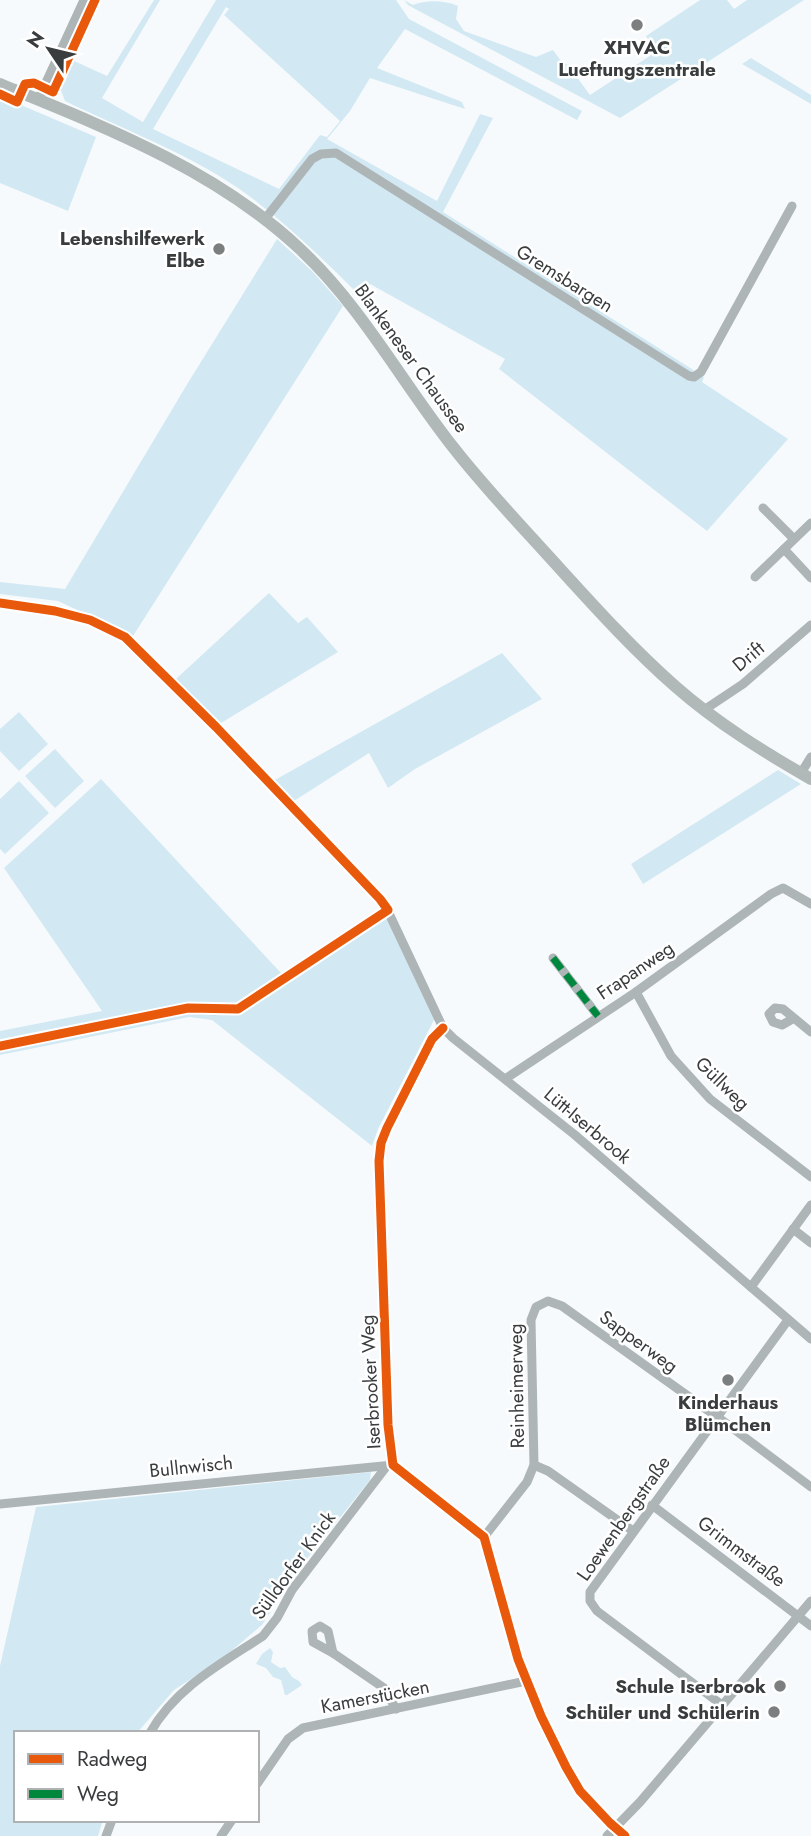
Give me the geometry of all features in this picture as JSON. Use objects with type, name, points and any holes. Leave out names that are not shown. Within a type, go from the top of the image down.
[{"type":"main road","name":"Blankeneser Chaussee","points":[[0,84],[189,169],[265,219],[317,265],[357,310],[454,449],[498,502],[640,654],[704,710],[735,733],[806,776]]},
{"type":"street","points":[[38,100],[84,0]]},
{"type":"street","name":"Gremsbargen","points":[[265,219],[312,159],[321,154],[336,153],[677,369],[694,377],[701,372],[792,206]]},
{"type":"street","points":[[763,508],[794,539]]},
{"type":"street","points":[[755,577],[811,523]]},
{"type":"street","points":[[784,549],[811,579]]},
{"type":"street","name":"Drift","points":[[704,710],[743,684],[811,625]]},
{"type":"street","points":[[806,776],[811,757]]},
{"type":"street","name":"Frapanweg","points":[[505,1079],[636,992],[783,888],[811,904]]},
{"type":"street","name":"Lütt-Iserbrook","points":[[385,905],[443,1028],[470,1053],[575,1135],[811,1339]]},
{"type":"street","points":[[553,958],[598,1016]]},
{"type":"street","name":"Güllweg","points":[[636,992],[671,1056],[710,1099],[811,1177]]},
{"type":"street","points":[[794,1018],[811,1032]]},
{"type":"street","name":"Iserbrooker Weg","points":[[443,1028],[432,1039],[381,1143],[379,1161],[389,1466],[484,1537]]},
{"type":"street","points":[[751,1287],[811,1205]]},
{"type":"street","points":[[793,1229],[811,1242]]},
{"type":"street","name":"Sapperweg","points":[[540,1304],[551,1301],[558,1304],[811,1487]]},
{"type":"street","name":"Reinheimerweg","points":[[484,1537],[527,1482],[534,1465],[530,1320],[533,1311],[540,1304]]},
{"type":"street","name":"Loewenbergstraße","points":[[722,1705],[591,1605],[589,1596],[592,1587],[788,1320]]},
{"type":"street","points":[[534,1465],[548,1471],[633,1531]]},
{"type":"street","name":"Bullnwisch","points":[[0,1504],[389,1466]]},
{"type":"street","name":"Sülldorfer Knick","points":[[151,1731],[169,1705],[197,1680],[263,1636],[292,1590],[389,1466]]},
{"type":"street","name":"Grimmstraße","points":[[652,1505],[811,1626]]},
{"type":"street","points":[[484,1537],[526,1681],[572,1779],[591,1804],[625,1836]]},
{"type":"street","points":[[607,1836],[811,1601]]},
{"type":"street","points":[[333,1653],[384,1688],[396,1709]]},
{"type":"street","name":"Kamerstücken","points":[[259,1781],[288,1739],[303,1728],[526,1681]]},
{"type":"shaded area","points":[[154,0],[160,0],[102,98],[143,122],[216,0],[396,0],[409,19],[582,111],[577,120],[405,29],[377,68],[462,102],[465,109],[370,78],[350,111],[327,139],[437,201],[480,114],[493,118],[443,212],[695,371],[704,377],[702,382],[788,439],[707,531],[499,369],[505,359],[370,284],[359,295],[286,225],[238,188],[175,152],[65,101],[60,88],[72,60],[107,76]],"holes":[[[226,7],[229,9],[224,15],[340,121],[327,137],[320,135],[279,189],[153,129]]]},
{"type":"shaded area","points":[[404,0],[413,5],[435,1],[458,6],[456,19],[464,31],[536,57],[553,50],[590,95],[656,52],[646,36],[700,0],[727,0],[734,9],[747,0],[804,0],[620,118],[417,10]]},
{"type":"shaded area","points":[[751,58],[811,95],[811,104],[742,64]]},
{"type":"shaded area","points":[[0,96],[96,137],[68,211],[0,183]]},
{"type":"shaded area","points":[[277,239],[312,271],[343,306],[133,636],[58,601],[0,594],[0,582],[65,589]]},
{"type":"shaded area","points":[[269,593],[298,623],[307,617],[338,652],[221,723],[176,679]]},
{"type":"shaded area","points":[[502,653],[542,699],[415,769],[388,788],[369,753],[294,801],[273,781]]},
{"type":"shaded area","points":[[19,712],[48,744],[19,771],[0,751],[0,729]]},
{"type":"shaded area","points":[[55,749],[84,781],[55,808],[25,776]]},
{"type":"shaded area","points":[[778,770],[801,784],[643,884],[631,864]]},
{"type":"shaded area","points":[[101,779],[281,973],[249,994],[254,1002],[381,916],[389,917],[435,1018],[378,1129],[372,1146],[212,1020],[189,1017],[0,1055],[0,1031],[102,1011],[4,868]]},
{"type":"shaded area","points":[[19,781],[49,813],[5,854],[0,849],[0,799]]},
{"type":"shaded area","points":[[371,1472],[370,1480],[298,1570],[262,1625],[223,1658],[174,1690],[139,1731],[14,1731],[14,1822],[102,1822],[98,1836],[0,1836],[0,1666],[36,1507]]},
{"type":"shaded area","points":[[270,1648],[273,1652],[271,1662],[280,1668],[285,1667],[302,1685],[287,1695],[281,1680],[256,1664]]},
{"type":"waterway","points":[[0,1050],[187,1013],[216,1014]]},
{"type":"marked path","points":[[553,958],[598,1016]]},
{"type":"cycle path","points":[[0,94],[17,102],[25,84],[34,83],[53,92],[95,0]]},
{"type":"cycle path","points":[[0,603],[55,611],[90,620],[125,637],[216,727],[388,910],[238,1009],[188,1008],[0,1046]]},
{"type":"cycle path","points":[[443,1028],[432,1039],[381,1143],[379,1161],[388,1425],[393,1465],[484,1537],[518,1659],[541,1716],[580,1791],[625,1836]]},
{"type":"place","name":"XHVAC Lueftungszentrale","points":[[637,25]]},
{"type":"place","name":"Lebenshilfewerk Elbe","points":[[219,249]]},
{"type":"place","name":"Kinderhaus Blümchen","points":[[728,1380]]},
{"type":"place","name":"Schule Iserbrook","points":[[780,1686]]},
{"type":"place","name":"Schüler und Schülerin","points":[[774,1712]]}]
